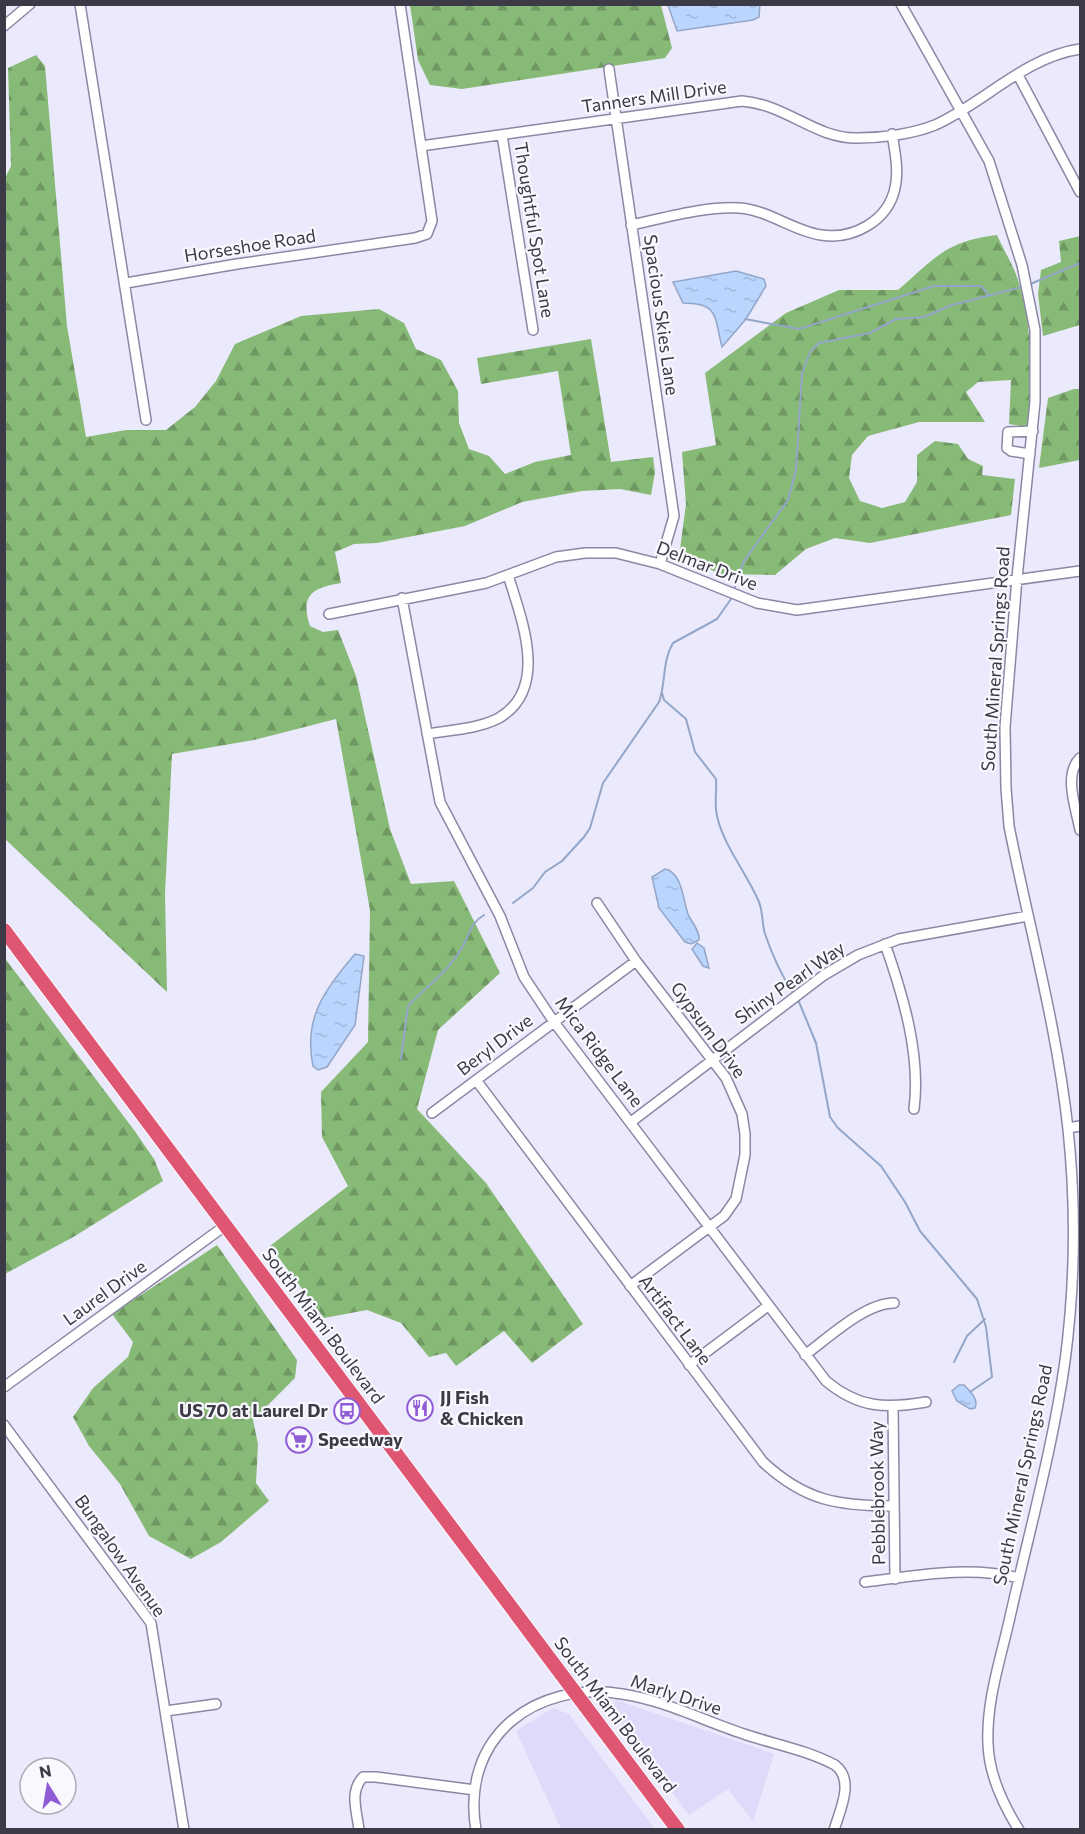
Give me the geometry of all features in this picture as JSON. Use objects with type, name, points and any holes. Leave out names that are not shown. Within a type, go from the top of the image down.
[{"type":"highway","name":"South Miami Boulevard","points":[[4,930],[678,1830]]},
{"type":"street","points":[[4,26],[30,4]]},
{"type":"street","points":[[80,4],[146,420]]},
{"type":"street","name":"Horseshoe Road","points":[[126,283],[421,237],[427,234],[432,221],[400,4]]},
{"type":"street","name":"South Mineral Springs Road","points":[[901,4],[962,109],[996,177],[1028,286],[1037,358],[1033,431],[1017,578],[1005,727],[1005,772],[1010,826],[1059,1068],[1068,1128],[1073,1250],[1066,1347],[1053,1431],[996,1676],[988,1736],[995,1783],[1019,1830]]},
{"type":"street","name":"Tanners Mill Drive","points":[[421,146],[742,101],[774,107],[832,135],[858,138],[892,134],[934,125],[1056,55],[1080,49]]},
{"type":"street","name":"Spacious Skies Lane","points":[[609,69],[674,516],[660,564]]},
{"type":"street","points":[[1018,75],[1080,192]]},
{"type":"street","points":[[631,225],[719,209],[740,208],[763,213],[821,235],[842,236],[858,231],[880,216],[895,188],[897,169],[892,134]]},
{"type":"street","name":"Thoughtful Spot Lane","points":[[502,135],[533,330]]},
{"type":"street","points":[[1030,454],[1011,452],[1007,448],[1008,432],[1033,431]]},
{"type":"street","name":"Delmar Drive","points":[[328,614],[486,583],[556,557],[585,553],[616,553],[660,564],[758,603],[797,610],[1080,571]]},
{"type":"street","points":[[427,734],[483,724],[500,717],[521,695],[528,676],[527,653],[523,624],[508,575]]},
{"type":"street","name":"Mica Ridge Lane","points":[[402,598],[440,802],[500,916],[524,977],[554,1022],[826,1381],[855,1401],[893,1406],[926,1402]]},
{"type":"street","points":[[1080,758],[1071,777],[1080,830]]},
{"type":"street","name":"Gypsum Drive","points":[[597,903],[600,912],[636,961],[726,1078],[742,1114],[746,1155],[736,1199],[710,1229],[630,1287]]},
{"type":"street","name":"Shiny Pearl Way","points":[[631,1122],[824,975],[858,955],[885,944],[1028,916]]},
{"type":"street","points":[[885,944],[910,1038],[915,1075],[914,1109]]},
{"type":"street","name":"Beryl Drive","points":[[432,1113],[636,961]]},
{"type":"street","name":"Artifact Lane","points":[[476,1080],[748,1444],[780,1478],[822,1500],[849,1505],[894,1506]]},
{"type":"street","points":[[1068,1128],[1080,1126]]},
{"type":"street","name":"Laurel Drive","points":[[4,1388],[226,1225]]},
{"type":"street","points":[[805,1355],[868,1309],[883,1303],[894,1303]]},
{"type":"street","points":[[688,1365],[768,1306]]},
{"type":"street","name":"Pebblebrook Way","points":[[893,1406],[895,1578]]},
{"type":"street","name":"Bungalow Avenue","points":[[4,1425],[151,1623],[184,1830]]},
{"type":"street","points":[[865,1582],[972,1571],[999,1573],[1019,1578]]},
{"type":"street","name":"Marly Drive","points":[[476,1830],[475,1790],[487,1749],[502,1728],[546,1700],[575,1693],[632,1696],[828,1762],[841,1769],[844,1775],[845,1788],[834,1830]]},
{"type":"street","points":[[166,1711],[216,1704]]},
{"type":"street","points":[[359,1830],[354,1793],[355,1786],[363,1777],[475,1790]]},
{"type":"shaded area","points":[[616,1700],[774,1754],[753,1822],[728,1789],[689,1815],[611,1710]]},
{"type":"shaded area","points":[[553,1708],[569,1714],[655,1829],[561,1829],[516,1731]]},
{"type":"green space","points":[[410,5],[661,5],[672,48],[665,58],[462,89],[430,85],[418,60]]},
{"type":"green space","points":[[36,55],[45,66],[67,326],[86,437],[126,430],[166,430],[195,407],[216,381],[235,344],[301,316],[379,309],[404,323],[416,349],[441,360],[458,391],[459,423],[469,449],[489,456],[505,474],[535,462],[571,455],[558,371],[481,384],[477,358],[591,339],[611,462],[653,457],[655,472],[651,495],[620,489],[582,491],[522,502],[465,526],[377,543],[354,544],[335,552],[341,583],[316,591],[308,600],[307,607],[310,626],[323,632],[338,630],[356,676],[390,829],[411,884],[454,881],[500,973],[438,1030],[417,1109],[486,1183],[583,1324],[532,1363],[504,1331],[456,1366],[446,1353],[429,1357],[401,1323],[367,1310],[324,1318],[270,1246],[348,1186],[322,1137],[321,1092],[368,1042],[370,910],[336,719],[254,740],[172,754],[165,894],[167,992],[5,839],[4,180],[11,166],[8,68]]},
{"type":"green space","points":[[997,235],[1017,277],[1029,332],[1031,371],[1027,427],[1009,424],[1011,380],[978,382],[966,392],[985,422],[919,422],[868,436],[852,455],[849,478],[860,501],[882,508],[905,502],[917,482],[917,455],[935,441],[958,444],[968,459],[983,466],[982,475],[1015,479],[1011,515],[870,543],[835,538],[806,549],[775,575],[721,574],[679,557],[686,504],[682,452],[716,445],[705,373],[786,313],[839,290],[898,290],[942,253],[965,242]]},
{"type":"green space","points":[[1080,236],[1080,325],[1043,336],[1038,294],[1041,270],[1061,262],[1059,241]]},
{"type":"green space","points":[[1080,389],[1080,460],[1039,468],[1048,398]]},
{"type":"green space","points":[[4,957],[134,1130],[154,1159],[163,1181],[75,1236],[5,1274]]},
{"type":"green space","points":[[217,1245],[297,1360],[295,1378],[253,1420],[258,1444],[256,1483],[269,1501],[221,1542],[191,1559],[149,1536],[120,1484],[89,1446],[73,1417],[93,1388],[128,1357],[133,1342],[112,1314]]},
{"type":"water","points":[[760,4],[759,17],[753,20],[677,31],[668,5]]},
{"type":"water","points":[[736,271],[764,279],[766,286],[746,319],[722,347],[713,313],[703,306],[683,303],[673,282]]},
{"type":"water","points":[[665,869],[675,875],[681,887],[688,914],[698,933],[699,940],[691,944],[685,942],[659,908],[652,877]]},
{"type":"water","points":[[697,943],[704,948],[709,968],[703,966],[692,949]]},
{"type":"water","points":[[355,954],[364,956],[355,1025],[327,1067],[318,1070],[313,1066],[311,1049],[314,1019],[326,992]]},
{"type":"water","points":[[959,1385],[964,1385],[973,1395],[976,1401],[975,1408],[970,1409],[957,1401],[952,1391]]},
{"type":"waterway","points":[[1028,285],[1080,263]]},
{"type":"waterway","points":[[745,319],[799,329],[934,286],[981,286],[989,295]]},
{"type":"waterway","points":[[735,587],[744,561],[788,500],[796,470],[802,373],[810,352],[819,343],[870,333],[896,319],[924,317],[952,305],[1022,287]]},
{"type":"waterway","points":[[513,903],[533,888],[545,872],[562,861],[590,828],[603,783],[659,702],[667,657],[673,643],[717,619],[731,599]]},
{"type":"waterway","points":[[662,693],[664,700],[686,719],[695,752],[716,779],[716,807],[720,827],[759,902],[768,941],[792,991]]},
{"type":"waterway","points":[[401,1059],[408,1006],[453,961],[474,923],[484,915]]},
{"type":"waterway","points":[[799,1002],[816,1043],[830,1117],[838,1128],[881,1166],[905,1202],[920,1231],[977,1299],[986,1327],[992,1377],[970,1392]]},
{"type":"waterway","points":[[954,1362],[967,1336],[985,1319]]},
{"type":"place","name":"JJ Fish & Chicken","points":[[420,1408]]},
{"type":"place","name":"US 70 at Laurel Dr","points":[[347,1411]]},
{"type":"place","name":"Speedway","points":[[299,1440]]}]
